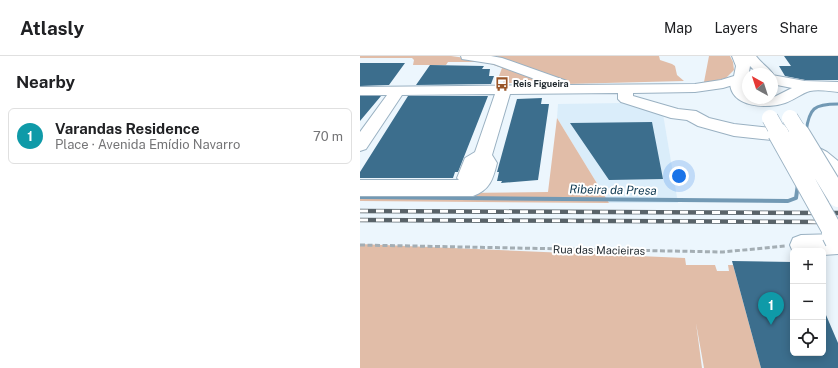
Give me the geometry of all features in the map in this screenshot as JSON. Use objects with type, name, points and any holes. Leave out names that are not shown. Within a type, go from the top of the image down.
[{"type":"main road","points":[[742,79],[737,83],[737,88],[742,94]]},
{"type":"main road","points":[[778,81],[807,87],[838,86]]},
{"type":"main road","points":[[778,82],[785,90],[784,107],[838,197]]},
{"type":"main road","points":[[778,102],[785,97],[807,87]]},
{"type":"main road","points":[[755,104],[770,118],[838,240]]},
{"type":"street","points":[[467,56],[497,61],[576,89]]},
{"type":"street","points":[[738,56],[743,68]]},
{"type":"street","points":[[750,56],[758,68]]},
{"type":"street","points":[[695,88],[723,84],[742,78]]},
{"type":"street","points":[[625,88],[626,99],[677,114],[690,115],[704,122],[723,128],[772,134],[794,141],[821,157],[838,172]]},
{"type":"street","points":[[360,91],[695,88],[726,92],[742,96]]},
{"type":"street","points":[[360,145],[398,90]]},
{"type":"street","points":[[360,188],[473,188],[483,180],[488,163],[483,156],[504,90]]},
{"type":"street","points":[[801,245],[838,244]]},
{"type":"path","name":"Rua das Macieiras","points":[[360,245],[723,252],[801,245]]},
{"type":"shaded area","points":[[360,56],[451,56],[487,61],[543,79],[542,83],[503,83],[506,76],[499,76],[502,68],[485,62],[448,62],[446,65],[413,65],[414,60],[412,58],[360,58]]},
{"type":"shaded area","points":[[659,56],[660,60],[675,66],[677,75],[684,81],[566,84],[496,57]]},
{"type":"shaded area","points":[[709,56],[730,56],[733,62],[734,70],[726,78],[705,83]]},
{"type":"shaded area","points":[[622,103],[663,114],[678,203],[609,203],[557,118],[558,104]]},
{"type":"shaded area","points":[[557,118],[609,203],[360,201],[360,194],[548,192]]},
{"type":"shaded area","points":[[360,244],[685,258],[686,265],[715,265],[717,271],[729,271],[728,265],[733,265],[761,368],[704,368],[696,323],[702,368],[360,368]]},
{"type":"building","points":[[784,56],[838,56],[838,80],[805,80],[785,76],[779,66],[791,66]]},
{"type":"building","points":[[360,63],[405,63],[389,85],[360,86]]},
{"type":"building","points":[[430,65],[484,66],[482,69],[490,69],[489,76],[494,76],[491,84],[416,85]]},
{"type":"building","points":[[360,96],[381,96],[360,121]]},
{"type":"building","points":[[408,96],[488,96],[458,172],[455,172],[453,178],[360,178],[360,172]]},
{"type":"building","points":[[542,98],[541,104],[549,104],[538,180],[501,183],[502,181],[497,181],[499,172],[497,172],[517,99]]},
{"type":"building","points":[[652,122],[663,179],[609,180],[570,123]]},
{"type":"building","points":[[732,261],[790,262],[790,356],[826,356],[826,315],[838,343],[838,368],[761,368]]},
{"type":"waterway","name":"Ribeira da Presa","points":[[806,132],[809,118],[814,109],[823,105],[838,104]]},
{"type":"waterway","name":"Ribeira da Presa","points":[[360,197],[788,201],[796,198],[798,184]]},
{"type":"railway","points":[[360,211],[838,213]]},
{"type":"railway","points":[[360,220],[838,222]]},
{"type":"place","name":"Reis Figueira","points":[[502,84]]},
{"type":"place","name":"Varandas Residence","points":[[771,325]]}]
